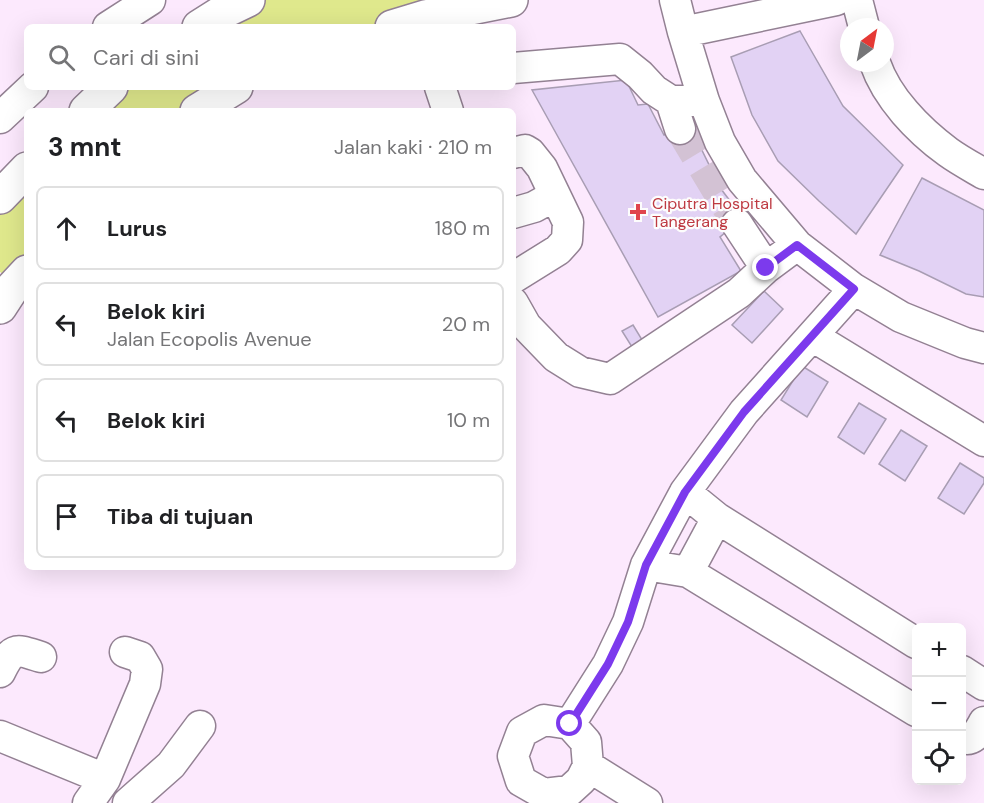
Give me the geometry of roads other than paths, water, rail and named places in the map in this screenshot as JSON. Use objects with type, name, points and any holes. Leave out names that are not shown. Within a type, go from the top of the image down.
[{"type":"main road","points":[[425,22],[511,0]]},
{"type":"main road","points":[[89,108],[108,90]]},
{"type":"main road","points":[[202,108],[231,90]]},
{"type":"main road","points":[[0,197],[24,172]]},
{"type":"street","points":[[113,24],[150,0]]},
{"type":"street","points":[[675,0],[704,100],[720,142],[742,180],[797,245],[854,289],[901,317],[965,343],[984,348]]},
{"type":"street","points":[[683,32],[837,0]]},
{"type":"street","points":[[857,0],[862,18]]},
{"type":"street","points":[[516,68],[620,59],[654,90],[671,101],[704,100]]},
{"type":"street","points":[[878,72],[880,79],[907,116],[948,152],[984,174]]},
{"type":"street","points":[[0,118],[30,90]]},
{"type":"street","points":[[441,90],[447,108]]},
{"type":"street","points":[[671,101],[680,129]]},
{"type":"street","points":[[516,152],[525,150],[530,153],[542,168],[568,222],[567,240],[558,250],[516,276]]},
{"type":"street","points":[[516,212],[534,207],[554,196]]},
{"type":"street","points":[[737,224],[766,268]]},
{"type":"street","points":[[516,308],[526,326],[556,357],[579,372],[610,379],[739,293],[766,268],[797,245]]},
{"type":"street","points":[[570,724],[608,664],[628,622],[646,565],[685,492],[744,412],[854,289]]},
{"type":"street","points":[[812,336],[984,441]]},
{"type":"street","points":[[685,492],[717,518],[912,640]]},
{"type":"street","points":[[688,572],[717,518]]},
{"type":"street","points":[[646,565],[688,572],[912,709]]},
{"type":"street","points":[[0,672],[8,656],[13,652],[22,651],[41,657]]},
{"type":"street","points":[[88,803],[105,779],[145,684],[147,669],[140,657],[124,652]]},
{"type":"street","points":[[966,674],[984,686]]},
{"type":"street","points":[[544,720],[570,724],[586,742],[588,765],[581,780],[579,797],[544,794],[521,781],[513,756],[522,732],[544,720]]},
{"type":"street","points":[[966,739],[975,736],[984,722]]},
{"type":"street","points":[[128,803],[171,765],[200,726]]},
{"type":"street","points":[[0,736],[105,779]]},
{"type":"street","points":[[588,765],[647,803]]},
{"type":"tunnel","points":[[680,129],[737,224]]},
{"type":"place","name":"Ciputra Hospital Tangerang","points":[[638,212]]}]
